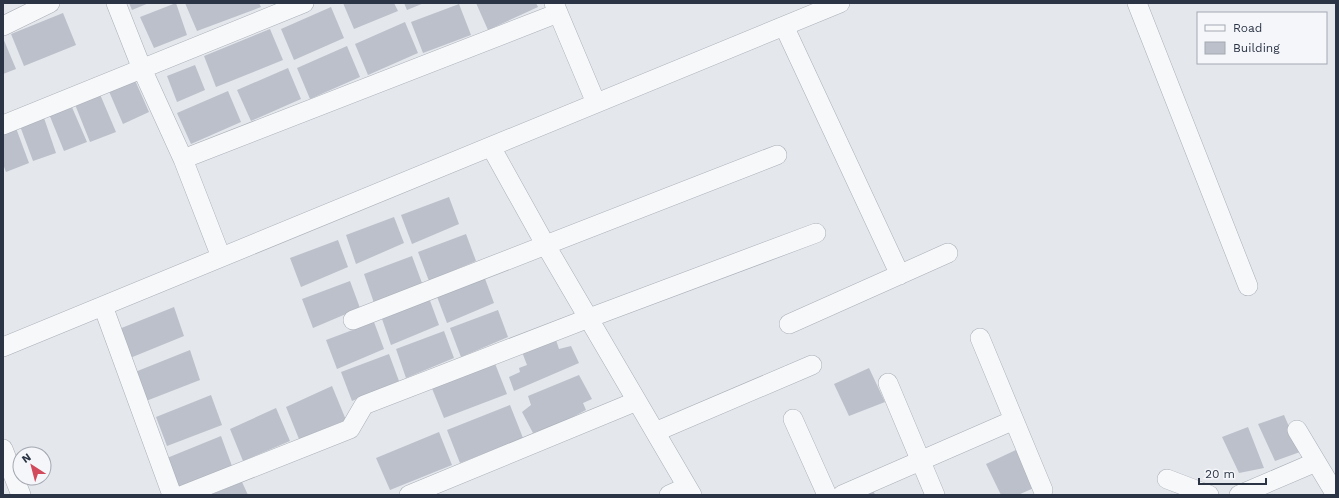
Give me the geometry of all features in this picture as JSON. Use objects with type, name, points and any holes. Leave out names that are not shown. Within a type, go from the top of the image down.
[{"type":"street","points":[[3,26],[50,3]]},
{"type":"street","points":[[116,3],[142,69],[183,159],[221,258]]},
{"type":"street","points":[[3,125],[304,3]]},
{"type":"street","points":[[3,347],[840,3]]},
{"type":"street","points":[[1137,3],[1248,286]]},
{"type":"street","points":[[183,159],[556,8],[596,103]]},
{"type":"street","points":[[784,26],[900,275]]},
{"type":"street","points":[[491,147],[545,244],[690,491],[669,495]]},
{"type":"street","points":[[353,320],[777,155]]},
{"type":"street","points":[[183,495],[350,429],[364,405],[816,232]]},
{"type":"street","points":[[789,324],[948,253]]},
{"type":"street","points":[[103,306],[172,495]]},
{"type":"street","points":[[980,338],[1043,490]]},
{"type":"street","points":[[655,432],[812,365]]},
{"type":"street","points":[[888,383],[935,495]]},
{"type":"street","points":[[409,495],[637,401]]},
{"type":"street","points":[[793,419],[827,495]]},
{"type":"street","points":[[842,495],[1014,420]]},
{"type":"street","points":[[1297,430],[1336,495]]},
{"type":"street","points":[[4,456],[21,495]]},
{"type":"street","points":[[1239,495],[1316,462]]},
{"type":"street","points":[[1167,479],[1209,495]]},
{"type":"building","points":[[129,3],[149,3],[132,10]]},
{"type":"building","points":[[176,3],[187,35],[154,48],[140,17]]},
{"type":"building","points":[[185,3],[259,3],[261,7],[197,31]]},
{"type":"building","points":[[343,3],[394,3],[398,11],[354,29]]},
{"type":"building","points":[[404,3],[424,3],[407,10]]},
{"type":"building","points":[[476,3],[536,3],[538,7],[488,30]]},
{"type":"building","points":[[459,4],[471,35],[423,53],[411,22]]},
{"type":"building","points":[[331,7],[344,38],[294,60],[281,29]]},
{"type":"building","points":[[63,13],[76,45],[24,66],[11,34]]},
{"type":"building","points":[[405,22],[418,53],[368,75],[355,44]]},
{"type":"building","points":[[270,29],[283,60],[216,87],[204,56]]},
{"type":"building","points":[[3,38],[16,69],[3,74]]},
{"type":"building","points":[[347,46],[360,77],[310,99],[297,68]]},
{"type":"building","points":[[195,65],[205,90],[177,102],[167,76]]},
{"type":"building","points":[[288,68],[301,99],[251,121],[237,90]]},
{"type":"building","points":[[134,78],[149,112],[123,124],[108,89]]},
{"type":"building","points":[[228,91],[241,122],[191,144],[177,113]]},
{"type":"building","points":[[99,92],[116,132],[90,142],[74,102]]},
{"type":"building","points":[[71,105],[87,142],[64,151],[49,114]]},
{"type":"building","points":[[44,118],[56,153],[33,161],[20,126]]},
{"type":"building","points":[[16,128],[29,163],[6,172],[3,164],[3,133]]},
{"type":"building","points":[[449,197],[459,224],[412,244],[401,215]]},
{"type":"building","points":[[394,217],[404,243],[356,264],[346,235]]},
{"type":"building","points":[[466,234],[476,261],[429,281],[418,252]]},
{"type":"building","points":[[338,240],[348,267],[301,287],[290,258]]},
{"type":"building","points":[[412,256],[422,283],[374,303],[364,274]]},
{"type":"building","points":[[484,276],[494,303],[447,323],[436,294]]},
{"type":"building","points":[[350,281],[360,308],[313,328],[302,299]]},
{"type":"building","points":[[429,298],[439,325],[391,345],[381,316]]},
{"type":"building","points":[[174,307],[184,336],[130,358],[119,329]]},
{"type":"building","points":[[498,310],[508,337],[461,357],[450,328]]},
{"type":"building","points":[[374,322],[384,349],[337,369],[326,340]]},
{"type":"building","points":[[444,331],[454,358],[406,378],[396,349]]},
{"type":"building","points":[[555,337],[559,349],[571,346],[579,363],[514,391],[509,377],[520,372],[519,368],[527,365],[522,352]]},
{"type":"building","points":[[190,350],[200,380],[146,401],[135,372]]},
{"type":"building","points":[[389,354],[399,381],[352,401],[341,372]]},
{"type":"building","points":[[494,361],[507,394],[444,418],[431,386]]},
{"type":"building","points":[[869,368],[885,402],[849,416],[834,384]]},
{"type":"building","points":[[579,375],[592,399],[583,403],[586,410],[563,422],[533,433],[522,412],[531,405],[528,396]]},
{"type":"building","points":[[332,386],[346,420],[299,439],[286,407]]},
{"type":"building","points":[[211,395],[222,425],[167,446],[156,417]]},
{"type":"building","points":[[510,405],[523,438],[460,463],[447,430]]},
{"type":"building","points":[[276,408],[290,441],[243,461],[230,429]]},
{"type":"building","points":[[1284,415],[1300,452],[1275,461],[1258,424]]},
{"type":"building","points":[[1248,427],[1264,468],[1239,473],[1222,437]]},
{"type":"building","points":[[439,432],[452,465],[390,490],[376,458]]},
{"type":"building","points":[[221,436],[232,466],[177,487],[167,458]]},
{"type":"building","points":[[1020,448],[1036,487],[1018,495],[1001,495],[986,464]]},
{"type":"building","points":[[242,482],[248,495],[210,495]]},
{"type":"building","points":[[872,487],[875,495],[853,495]]}]
